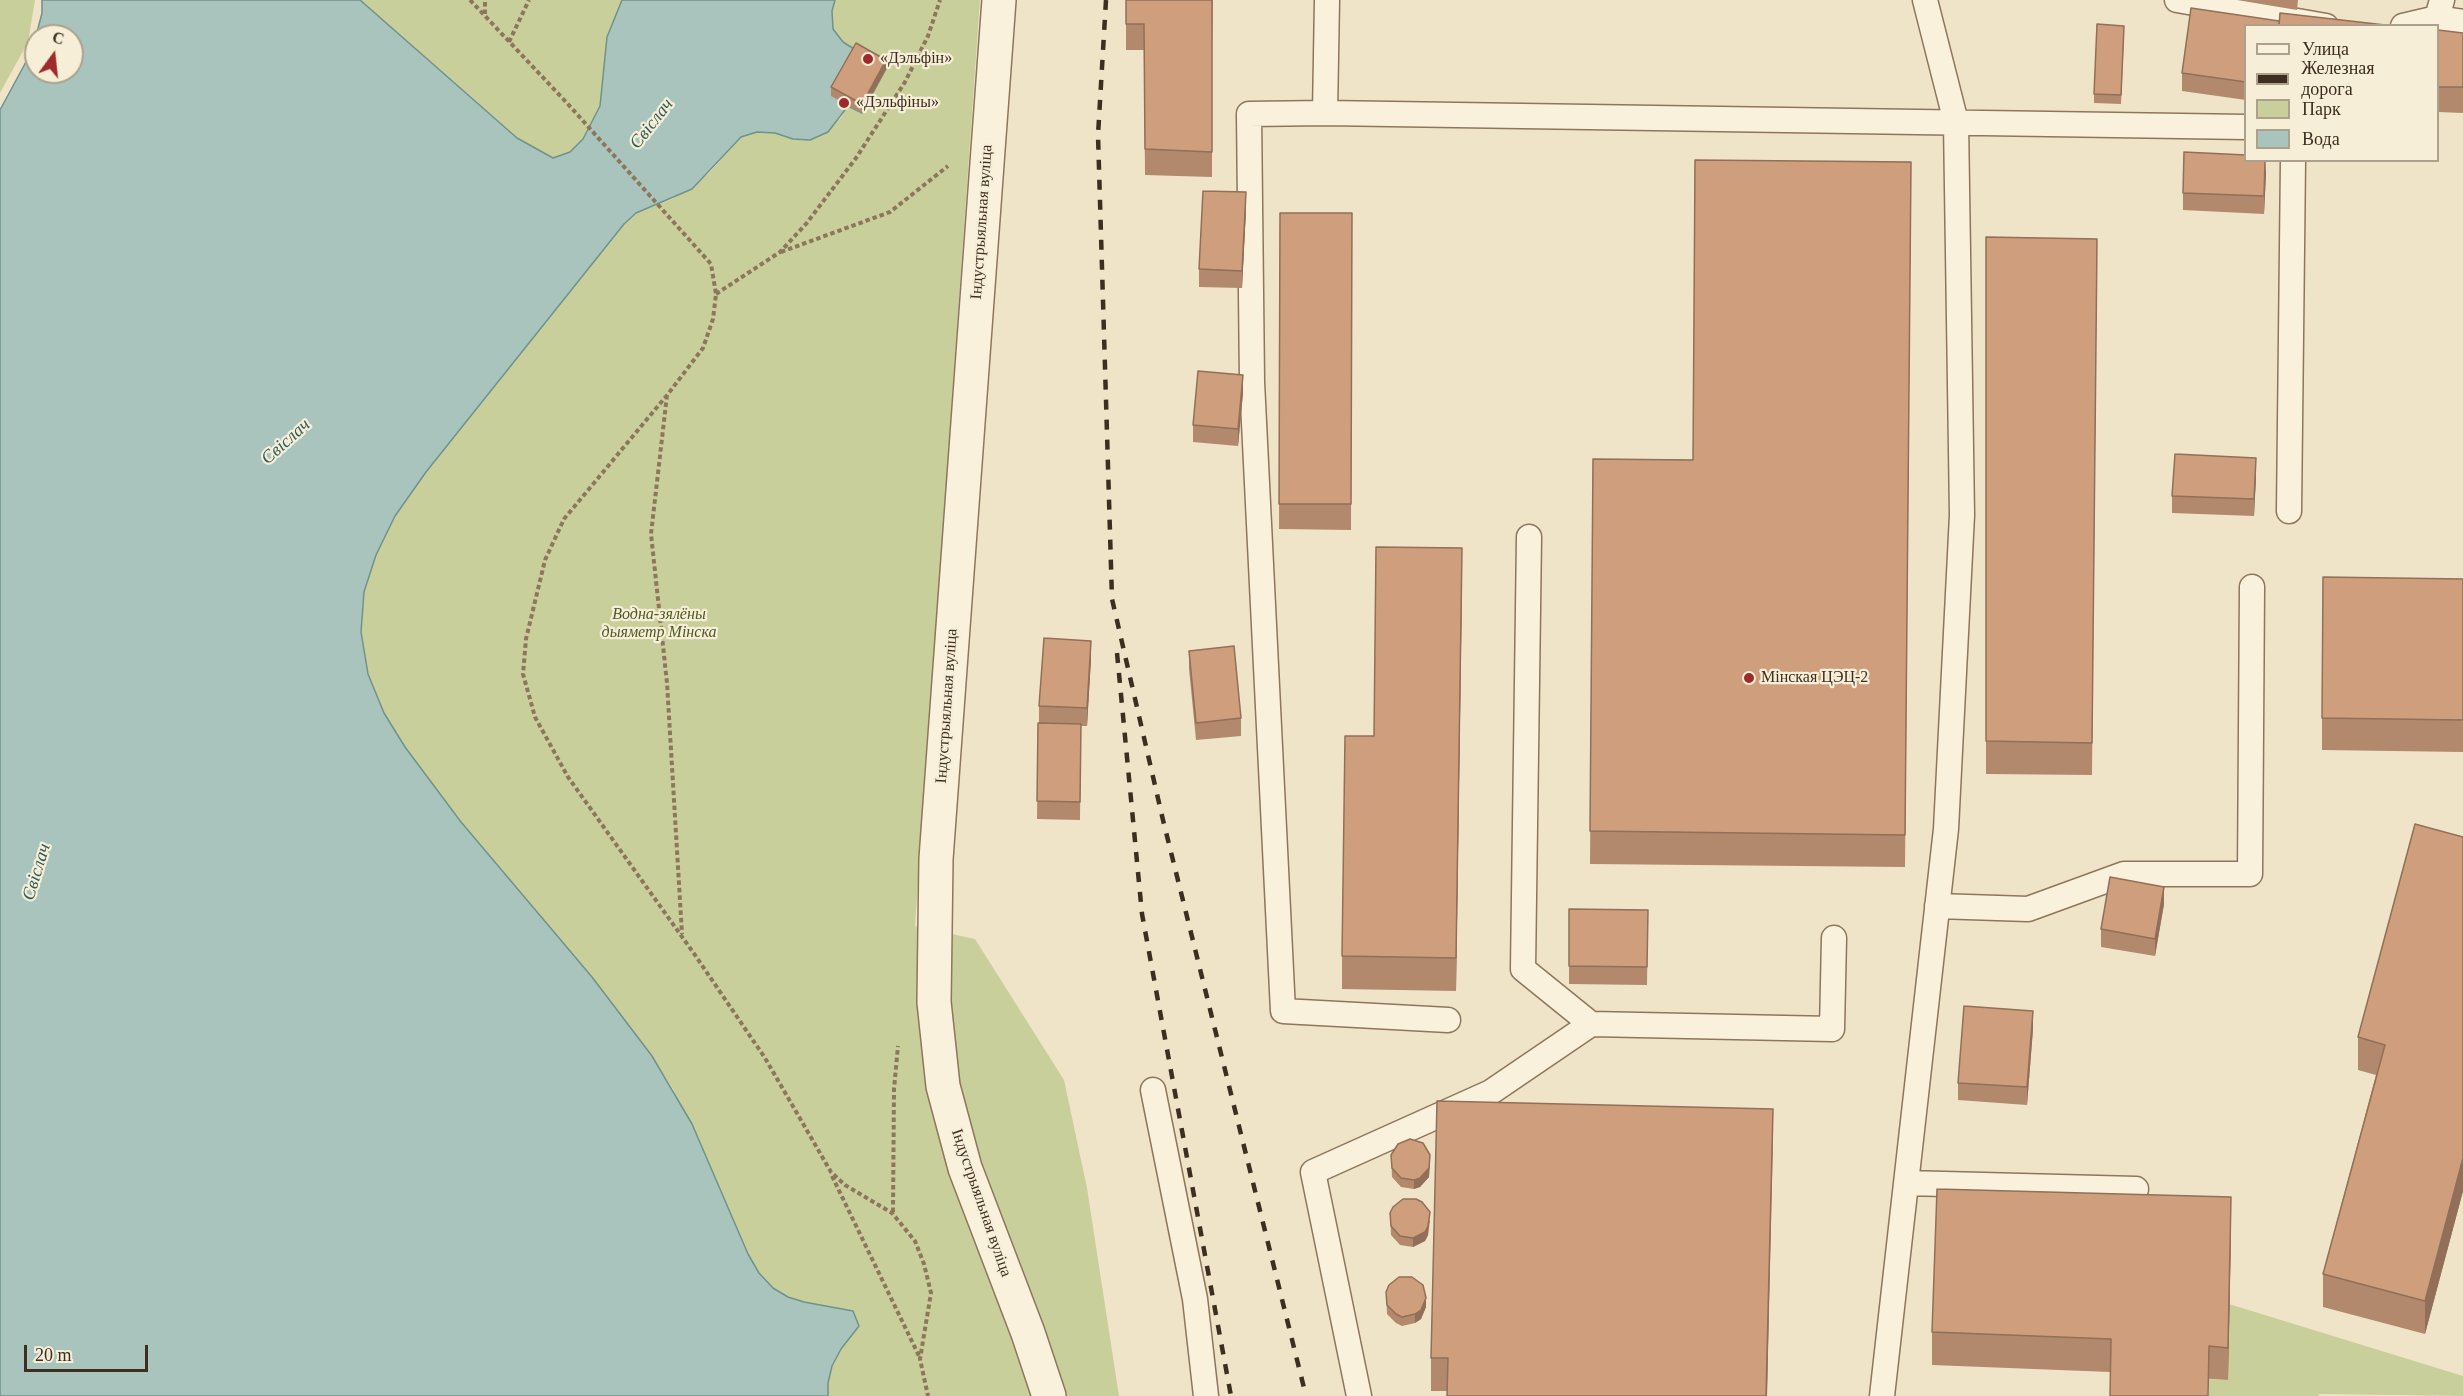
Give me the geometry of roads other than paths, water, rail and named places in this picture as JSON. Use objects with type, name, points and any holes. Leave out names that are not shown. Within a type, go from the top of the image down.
[{"type":"street","name":"Індустрыяльная вуліца","points":[[999,0],[936,858],[934,1002],[944,1086],[965,1168],[1028,1333],[1049,1396]]},
{"type":"lane","points":[[1325,113],[1327,0]]},
{"type":"lane","points":[[1882,1396],[1946,829],[1962,515],[1956,122],[1925,0]]},
{"type":"lane","points":[[2177,0],[2315,24]]},
{"type":"lane","points":[[2407,24],[2440,9],[2463,22]]},
{"type":"lane","points":[[1448,1020],[1283,1011],[1252,382],[1249,114],[1325,113],[2244,127]]},
{"type":"lane","points":[[2289,511],[2293,162]]},
{"type":"lane","points":[[1529,537],[1523,969],[1591,1024]]},
{"type":"lane","points":[[1937,906],[2028,909],[2124,874],[2250,874],[2253,588]]},
{"type":"lane","points":[[1359,1396],[1313,1172],[1491,1092],[1591,1024],[1832,1029],[1834,938]]},
{"type":"lane","points":[[1153,1090],[1196,1299],[1206,1396]]},
{"type":"lane","points":[[1906,1183],[2136,1189]]},
{"type":"water","name":"Свіслач","points":[[42,0],[360,0],[517,138],[553,158],[570,152],[583,139],[600,106],[607,37],[622,0],[835,0],[832,11],[833,29],[843,42],[886,69],[862,113],[848,106],[828,132],[810,140],[757,132],[741,137],[692,189],[636,213],[624,224],[426,472],[395,516],[376,555],[364,592],[361,632],[368,674],[384,713],[405,747],[461,822],[592,977],[652,1056],[692,1124],[748,1254],[759,1273],[773,1288],[788,1297],[853,1311],[859,1326],[841,1349],[832,1366],[828,1396],[0,1396],[0,110],[24,66],[24,84],[84,84],[84,24],[39,24]]},
{"type":"railway","points":[[1106,0],[1098,135],[1112,599],[1163,820],[1306,1396]]},
{"type":"railway","points":[[1117,653],[1142,914],[1231,1396]]},
{"type":"place","name":"«Дэльфін»","points":[[868,59]]},
{"type":"place","name":"«Дэльфіны»","points":[[844,103]]},
{"type":"place","name":"Мінская ЦЭЦ-2","points":[[1749,678]]},
{"type":"park label","name":"Водна-зялёны дыяметр Мінска","points":[[659,624]]}]
